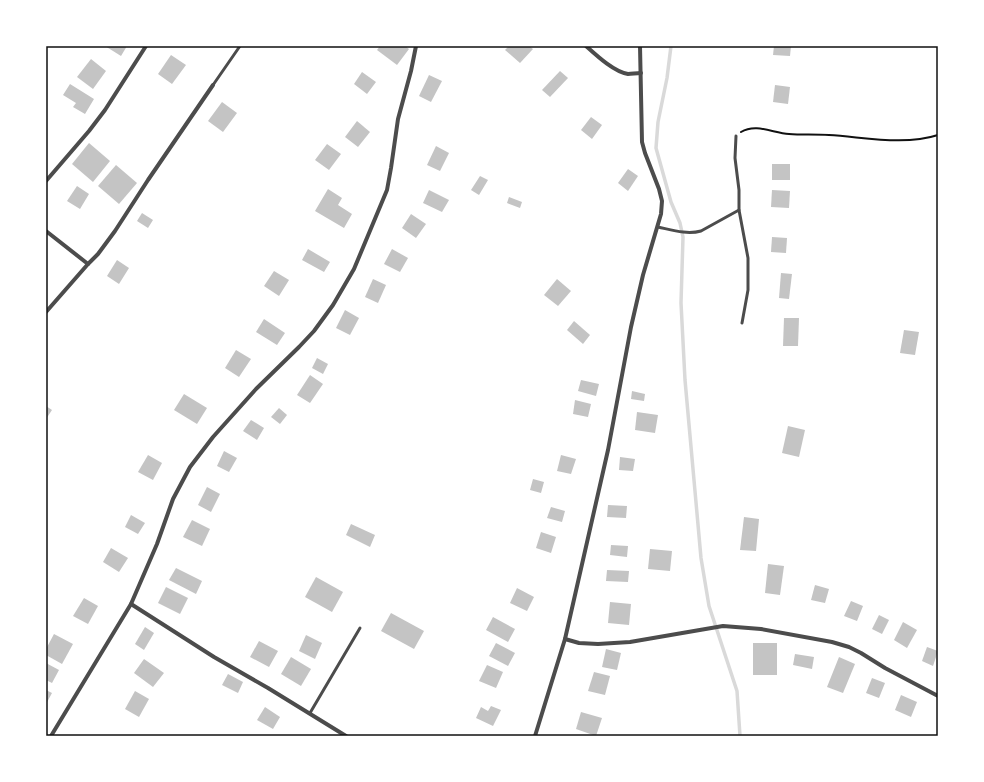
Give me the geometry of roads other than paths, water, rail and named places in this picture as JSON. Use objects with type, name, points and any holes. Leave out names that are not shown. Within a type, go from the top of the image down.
[{"type":"street","points":[[46,181],[89,132],[146,46]]},
{"type":"street","points":[[51,736],[131,604],[157,544],[173,499],[190,467],[213,437],[242,405],[314,331],[333,305],[354,269],[387,190],[398,119],[416,46]]},
{"type":"street","points":[[586,46],[615,69],[628,74],[640,73]]},
{"type":"street","points":[[535,736],[565,639],[608,450],[631,327],[643,275],[661,214],[662,201],[659,189],[644,153],[642,142],[640,46]]},
{"type":"street","points":[[46,312],[98,254],[115,231],[213,85]]},
{"type":"street","points":[[46,231],[88,264]]},
{"type":"street","points":[[131,604],[214,657],[310,713],[346,736]]},
{"type":"street","points":[[565,639],[580,643],[598,644],[630,642],[723,626],[761,629],[832,642],[849,647],[938,696]]},
{"type":"lane","points":[[213,85],[240,46]]},
{"type":"lane","points":[[736,136],[735,158],[739,190],[739,210],[748,258],[748,290],[742,323]]},
{"type":"lane","points":[[658,227],[678,232],[696,233],[739,210]]},
{"type":"lane","points":[[310,713],[360,628]]},
{"type":"waterway","points":[[671,46],[667,78],[658,122],[656,148],[671,202],[680,223],[683,237],[681,303],[685,380],[701,558],[709,606],[737,691],[740,736]]}]
